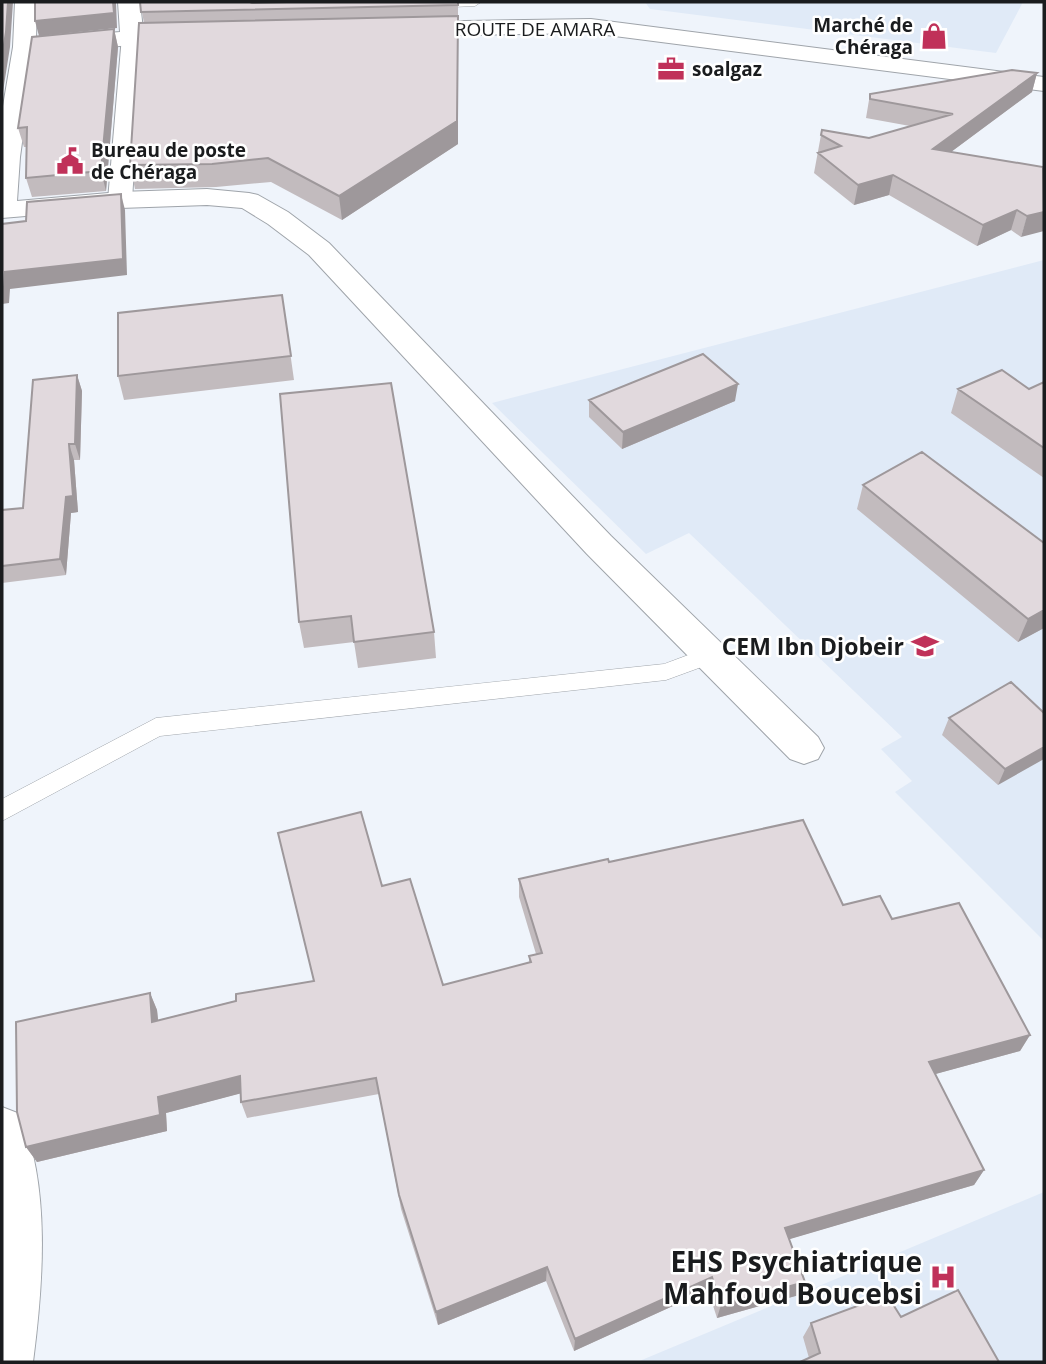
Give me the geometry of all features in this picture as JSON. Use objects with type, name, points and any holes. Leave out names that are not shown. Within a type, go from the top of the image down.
[{"type":"street","points":[[26,2],[24,47],[4,157],[2,210],[120,200],[207,197],[249,201],[278,218],[319,249],[599,545],[804,748]]},
{"type":"street","points":[[120,200],[132,36],[129,2]]},
{"type":"street","name":"ROUTE DE AMARA","points":[[386,29],[591,26],[1044,84]]},
{"type":"street","points":[[24,47],[132,36],[218,32]]},
{"type":"street","points":[[2,1131],[14,1292],[5,1362]]},
{"type":"lane","points":[[420,4],[475,2]]},
{"type":"lane","points":[[2,811],[156,727],[666,672],[710,655]]},
{"type":"shaded area","name":"Marché de Chéraga","points":[[645,2],[1023,2],[996,53],[650,9]]},
{"type":"shaded area","name":"CEM Ibn Djobeir","points":[[1044,260],[1044,941],[895,792],[912,781],[881,749],[902,737],[689,533],[646,554],[492,403]]},
{"type":"shaded area","name":"EHS Psychiatrique Mahfoud Boucebsi","points":[[1044,1192],[1044,1362],[637,1362]]},
{"type":"building","points":[[2,2],[8,2],[2,57]]},
{"type":"building","points":[[35,2],[113,2],[114,13],[35,21]]},
{"type":"building","points":[[140,2],[458,2],[458,5],[141,12]]},
{"type":"building","points":[[458,16],[457,121],[339,196],[268,158],[212,164],[130,165],[139,23]]},
{"type":"building","points":[[114,29],[101,171],[26,178],[27,127],[18,128],[32,37]]},
{"type":"building","points":[[1012,70],[1037,73],[933,149],[1043,167],[1044,212],[1027,216],[1017,210],[983,225],[893,175],[858,185],[818,153],[841,146],[821,135],[822,130],[869,138],[953,114],[870,99],[870,94]]},
{"type":"building","points":[[121,194],[123,259],[5,272],[2,287],[2,224],[26,221],[27,202]]},
{"type":"building","points":[[282,295],[291,356],[118,376],[118,313]]},
{"type":"building","points":[[703,354],[738,384],[623,432],[589,400]]},
{"type":"building","points":[[1002,370],[1029,389],[1044,382],[1044,448],[958,389]]},
{"type":"building","points":[[77,375],[75,444],[69,444],[73,496],[66,497],[60,559],[2,566],[2,510],[23,508],[33,380]]},
{"type":"building","points":[[391,383],[434,632],[354,642],[351,616],[299,622],[280,394]]},
{"type":"building","points":[[922,452],[1044,543],[1044,610],[1028,619],[863,485]]},
{"type":"building","points":[[1011,682],[1044,713],[1044,747],[1005,769],[949,718]]},
{"type":"building","points":[[361,812],[382,886],[410,879],[443,985],[531,962],[529,956],[542,953],[519,879],[803,820],[843,905],[880,896],[892,919],[959,903],[1030,1035],[929,1062],[984,1170],[785,1228],[805,1282],[721,1305],[712,1277],[575,1339],[547,1267],[436,1312],[399,1195],[376,1078],[241,1102],[240,1076],[158,1097],[160,1115],[26,1147],[17,1112],[16,1022],[150,993],[152,1022],[236,1001],[236,994],[314,981],[278,833]]},
{"type":"building","points":[[958,1290],[999,1362],[800,1362],[820,1353],[811,1323],[887,1295],[901,1317]]},
{"type":"place","name":"Marché de Chéraga","points":[[934,36]]},
{"type":"place","name":"soalgaz","points":[[671,69]]},
{"type":"place","name":"Bureau de poste de Chéraga","points":[[70,161]]},
{"type":"place","name":"CEM Ibn Djobeir","points":[[925,646]]},
{"type":"place","name":"EHS Psychiatrique Mahfoud Boucebsi","points":[[943,1277]]}]
